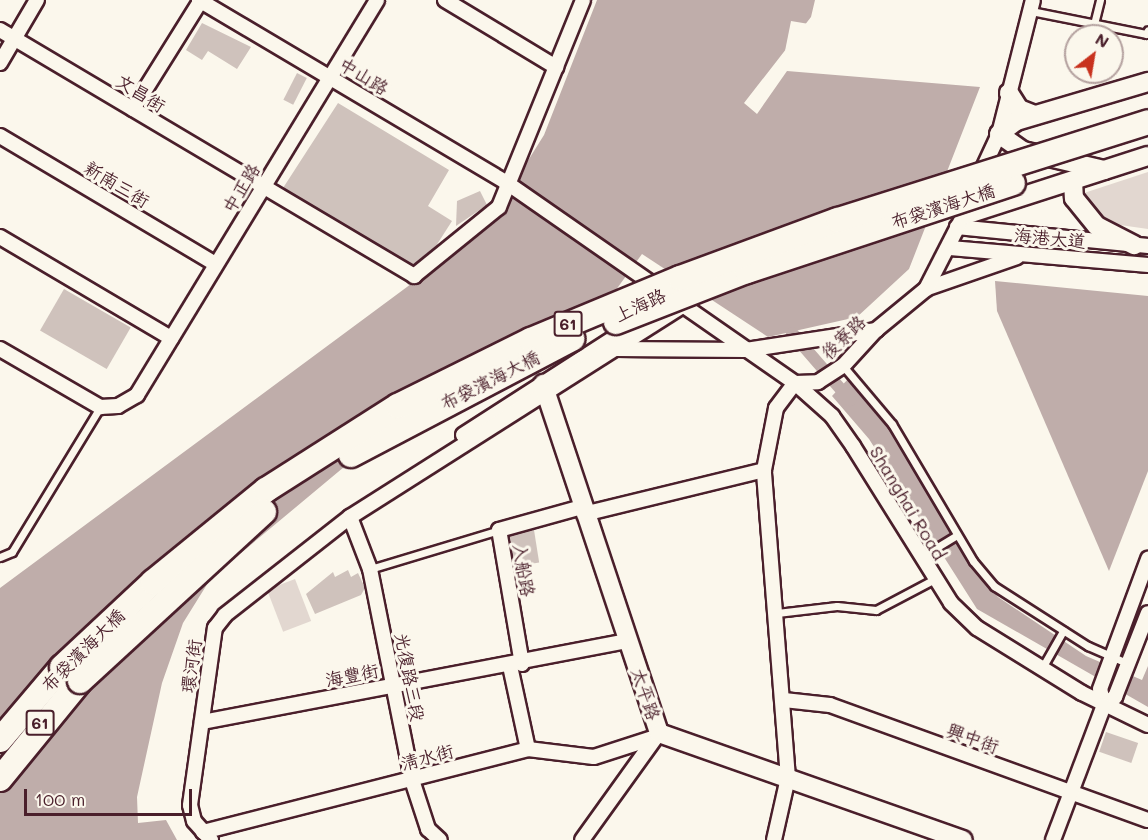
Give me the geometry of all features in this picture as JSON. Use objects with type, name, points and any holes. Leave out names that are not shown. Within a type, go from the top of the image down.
[{"type":"highway","name":"布袋濱海大橋","points":[[0,766],[71,674],[153,582],[266,490],[398,406],[531,340],[680,278],[838,220],[1148,122]]},
{"type":"highway","name":"布袋濱海大橋","points":[[0,740],[71,674],[275,503],[375,440],[560,344],[747,271],[1148,139]]},
{"type":"highway","points":[[0,732],[71,674]]},
{"type":"highway","points":[[0,779],[71,674]]},
{"type":"main road","points":[[1104,170],[1023,151],[999,134],[1035,116],[1148,82]]},
{"type":"main road","points":[[1009,93],[1019,109],[1035,116]]},
{"type":"main road","points":[[961,221],[1073,180],[1148,156]]},
{"type":"main road","points":[[1073,180],[1074,198],[1097,226],[1141,245]]},
{"type":"main road","name":"太平路","points":[[545,389],[658,735],[963,840]]},
{"type":"street","points":[[0,63],[37,0]]},
{"type":"street","points":[[133,109],[200,0]]},
{"type":"street","name":"中山路","points":[[200,0],[510,185],[650,284]]},
{"type":"street","name":"中正路","points":[[100,407],[118,406],[137,394],[376,0]]},
{"type":"street","points":[[445,0],[556,67]]},
{"type":"street","points":[[510,185],[583,0]]},
{"type":"street","name":"後寮路","points":[[795,383],[818,382],[843,366],[876,330],[926,289],[950,248],[999,134],[1032,5]]},
{"type":"street","name":"文昌街","points":[[0,30],[262,188],[414,276],[499,207],[510,185]]},
{"type":"street","name":"新南三街","points":[[0,136],[216,264]]},
{"type":"street","name":"海港大道","points":[[961,221],[1141,245]]},
{"type":"street","points":[[0,237],[171,338]]},
{"type":"street","name":"海港大道","points":[[950,248],[1148,265]]},
{"type":"street","points":[[926,289],[1028,254]]},
{"type":"street","name":"Shanghai Road","points":[[650,284],[795,383],[838,423],[933,580],[977,628],[1042,668],[1109,701],[1148,724]]},
{"type":"street","name":"上海路","points":[[545,389],[616,349],[682,306]]},
{"type":"street","name":"上海路","points":[[350,517],[545,389],[631,327],[682,306]]},
{"type":"street","points":[[616,349],[746,350],[876,330]]},
{"type":"street","points":[[0,349],[100,407]]},
{"type":"street","points":[[774,840],[785,812],[788,778],[784,700],[764,470],[776,408],[795,383]]},
{"type":"street","name":"入船路","points":[[528,749],[499,530],[764,470]]},
{"type":"street","name":"光復路三段","points":[[350,517],[370,569],[412,780],[428,829],[440,840]]},
{"type":"street","name":"環河街","points":[[207,836],[190,805],[215,628],[350,517]]},
{"type":"street","points":[[1109,701],[1100,689],[1148,559]]},
{"type":"street","points":[[1053,840],[1109,701],[1128,667],[1148,613]]},
{"type":"street","points":[[516,665],[627,641]]},
{"type":"street","name":"海豐街","points":[[201,722],[516,665]]},
{"type":"street","name":"興中街","points":[[784,700],[830,705],[1148,820]]},
{"type":"street","points":[[582,840],[658,735]]},
{"type":"street","name":"清水街","points":[[207,836],[528,749],[594,757],[658,735]]},
{"type":"lane","points":[[1032,5],[1094,24],[1100,0]]},
{"type":"lane","points":[[1124,29],[1147,32]]},
{"type":"lane","points":[[843,366],[892,424],[957,535],[994,586],[1111,661],[1128,667]]},
{"type":"lane","points":[[0,557],[12,552],[100,407]]},
{"type":"lane","points":[[370,569],[499,530]]},
{"type":"lane","points":[[920,558],[957,535]]},
{"type":"lane","points":[[777,613],[837,606],[876,610],[933,580]]},
{"type":"lane","points":[[1042,668],[1064,631]]},
{"type":"shaded area","points":[[597,0],[815,0],[811,17],[744,103],[757,114],[787,71],[980,87],[909,269],[857,317],[768,337],[642,254],[597,316],[344,467],[211,578],[183,623],[162,683],[137,797],[138,823],[166,820],[177,840],[0,840],[0,588],[411,284],[499,207],[544,135]]},
{"type":"shaded area","points":[[1148,172],[1148,229],[1113,224],[1086,201],[1084,193]]},
{"type":"shaded area","points":[[995,281],[1148,296],[1148,471],[1109,571],[997,311]]},
{"type":"shaded area","points":[[849,378],[890,428],[966,556],[998,597],[1086,656],[1142,680],[1148,666],[1148,707],[977,609],[869,439],[832,396]]},
{"type":"shaded area","points":[[295,579],[311,621],[283,632],[267,590]]},
{"type":"pier","points":[[791,21],[809,24],[785,51]]},
{"type":"building","points":[[202,23],[251,47],[237,69],[208,51],[202,60],[186,50]]},
{"type":"building","points":[[297,73],[307,78],[293,105],[283,100]]},
{"type":"building","points":[[338,103],[449,170],[428,206],[452,221],[436,246],[413,265],[283,188]]},
{"type":"building","points":[[480,191],[487,205],[456,226],[457,201]]},
{"type":"building","points":[[64,289],[131,328],[107,369],[40,331]]},
{"type":"building","points":[[534,530],[539,563],[513,567],[508,534]]},
{"type":"building","points":[[348,570],[351,577],[358,573],[365,588],[361,595],[315,614],[306,594],[333,572],[335,577]]},
{"type":"building","points":[[1106,732],[1138,743],[1131,763],[1099,752]]},
{"type":"waterway","points":[[792,333],[850,400]]}]
